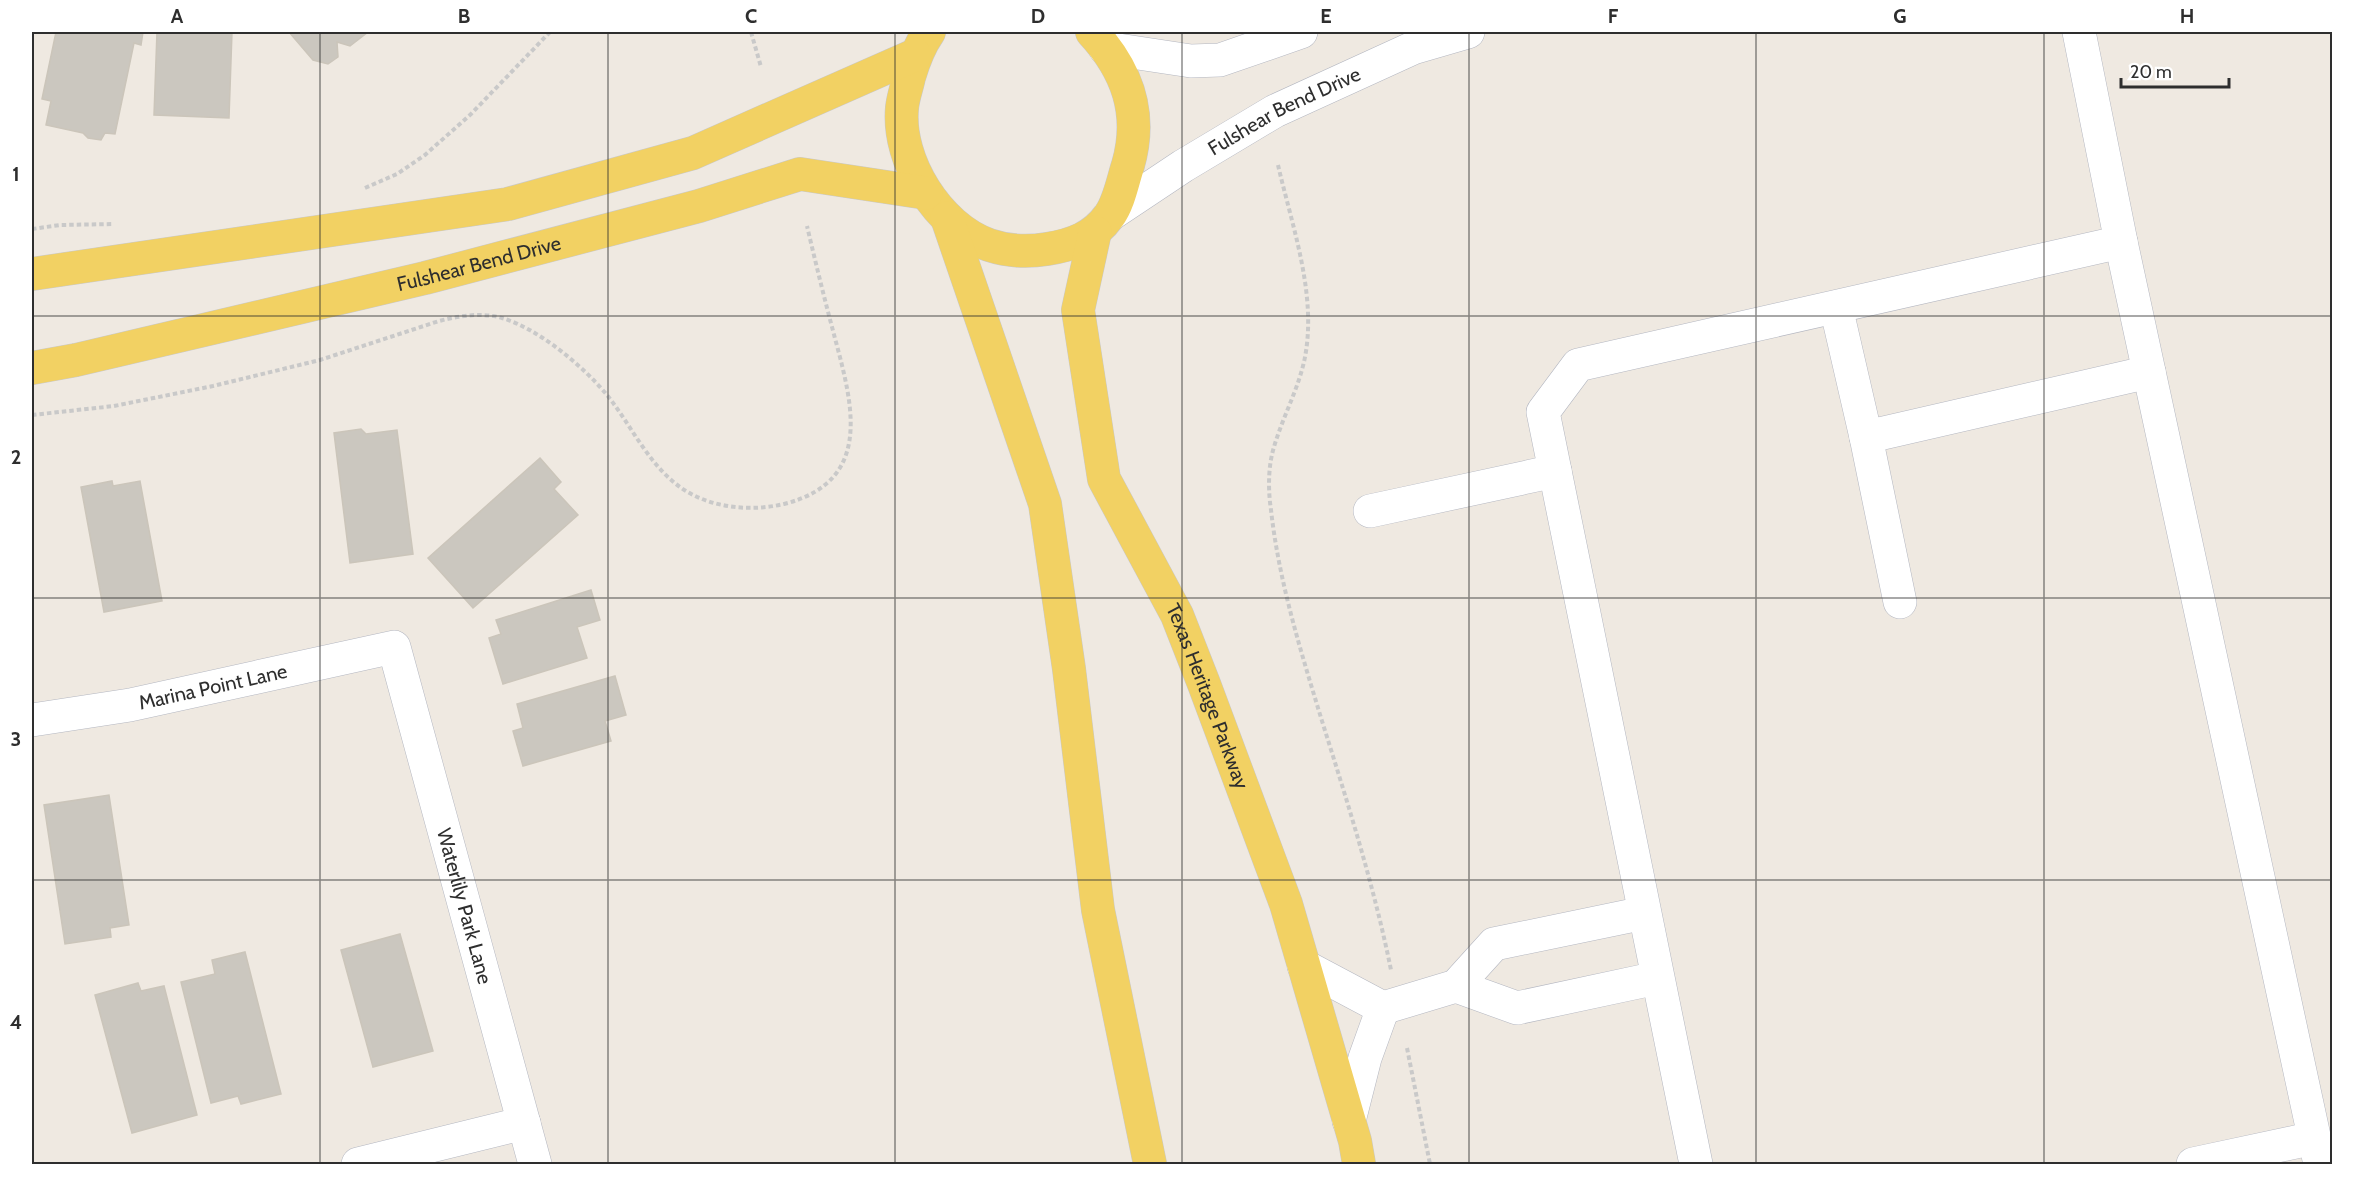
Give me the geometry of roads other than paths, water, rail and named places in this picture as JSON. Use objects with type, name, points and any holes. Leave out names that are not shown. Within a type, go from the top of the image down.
[{"type":"main road","name":"Texas Heritage Parkway","points":[[1096,36],[1123,75],[1133,106],[1133,134],[1129,162],[1103,223],[1078,310],[1104,479],[1177,615],[1286,904],[1349,1121],[1359,1164]]},
{"type":"main road","points":[[922,43],[902,109],[907,150],[916,175],[926,193],[947,218],[980,241],[1012,250],[1063,247],[1103,223]]},
{"type":"main road","points":[[32,274],[508,204],[693,153],[922,43]]},
{"type":"main road","name":"Fulshear Bend Drive","points":[[32,368],[76,360],[425,278],[699,206],[800,174],[926,193]]},
{"type":"main road","points":[[947,218],[1045,504],[1069,669],[1098,910],[1150,1164]]},
{"type":"street","points":[[1096,36],[1191,60],[1220,60],[1301,32]]},
{"type":"street","name":"Fulshear Bend Drive","points":[[1103,223],[1183,166],[1275,111],[1413,48],[1468,32]]},
{"type":"street","points":[[2079,32],[2121,242],[2317,1151],[2193,1164]]},
{"type":"street","points":[[1696,1164],[1543,412],[1578,365],[2121,242]]},
{"type":"street","points":[[1836,307],[1900,602]]},
{"type":"street","points":[[1866,437],[2149,372]]},
{"type":"street","points":[[1370,511],[1554,471]]},
{"type":"street","name":"Marina Point Lane","points":[[32,720],[130,705],[394,647]]},
{"type":"street","name":"Waterlily Park Lane","points":[[394,647],[536,1164]]},
{"type":"street","points":[[1304,966],[1383,1008],[1456,986],[1494,944],[1644,913]]},
{"type":"street","points":[[1456,986],[1517,1008],[1657,978]]},
{"type":"street","points":[[1349,1121],[1365,1058],[1383,1008]]},
{"type":"street","points":[[358,1164],[524,1123]]}]
